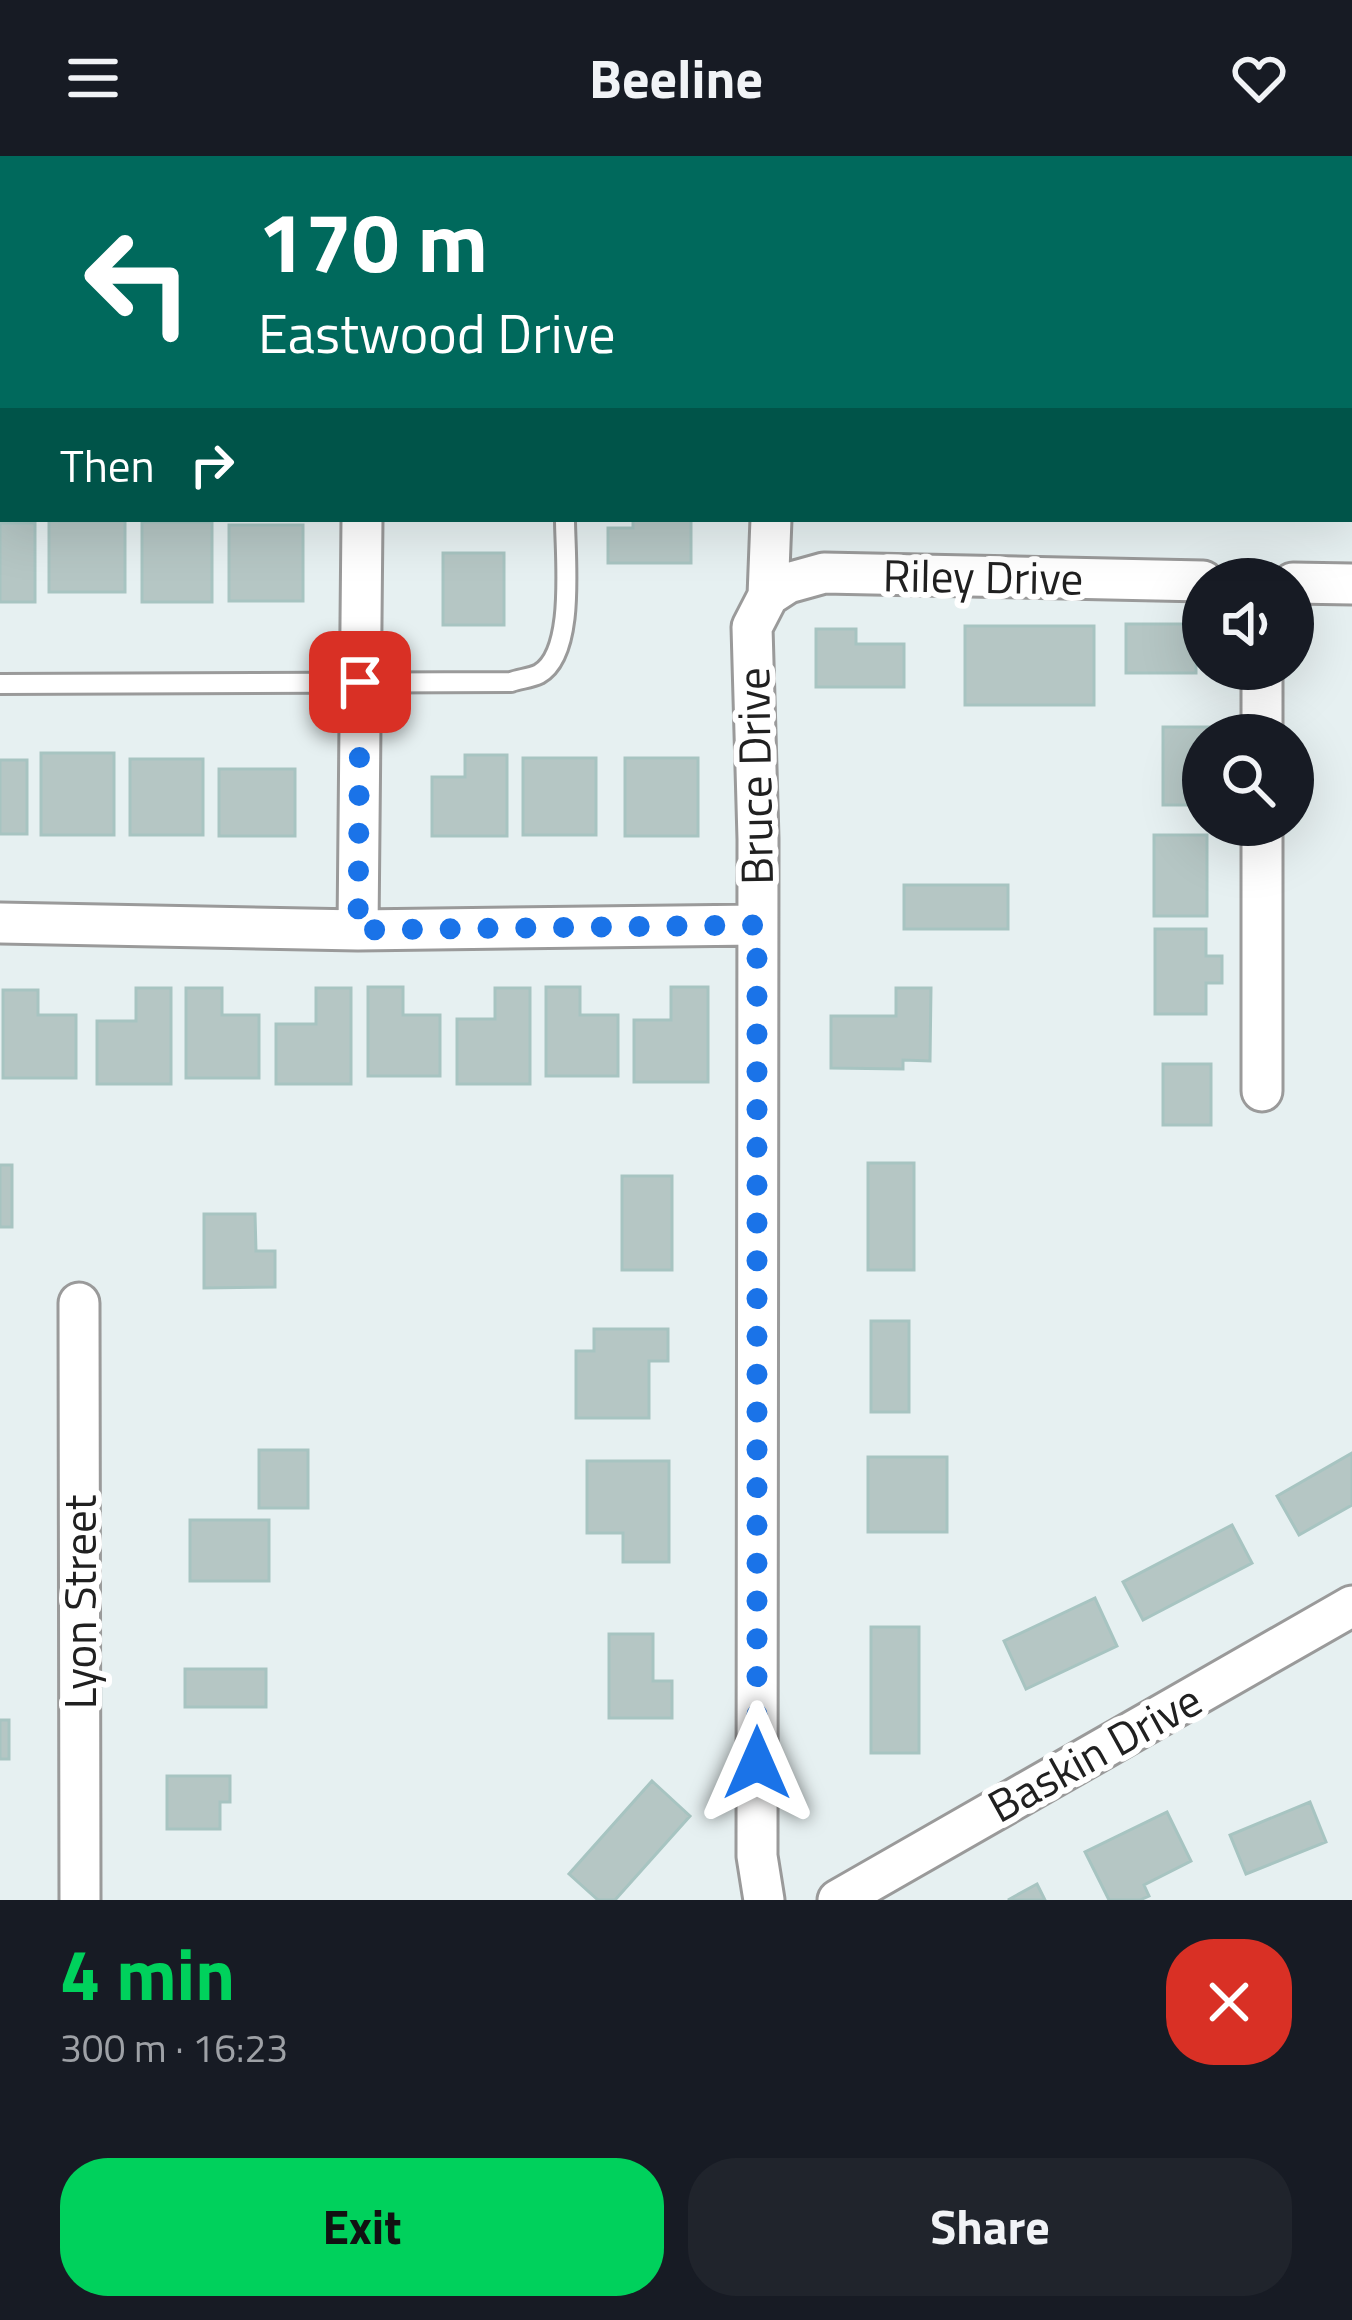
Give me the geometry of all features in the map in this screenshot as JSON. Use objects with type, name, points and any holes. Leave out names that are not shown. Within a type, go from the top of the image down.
[{"type":"street","points":[[358,930],[362,522]]},
{"type":"street","name":"Bruce Drive","points":[[764,1900],[757,1856],[757,925],[752,627],[768,596],[771,522]]},
{"type":"street","name":"Riley Drive","points":[[768,596],[788,583],[824,573],[1182,581]]},
{"type":"street","points":[[1314,583],[1352,584]]},
{"type":"street","points":[[1262,846],[1262,1091]]},
{"type":"street","points":[[0,923],[358,930],[757,925]]},
{"type":"street","name":"Lyon Street","points":[[79,1303],[80,1900]]},
{"type":"street","name":"Baskin Drive","points":[[838,1900],[1352,1606]]},
{"type":"lane","points":[[0,684],[511,682],[541,673],[556,655],[565,619],[565,522]]},
{"type":"building","points":[[49,522],[125,522],[125,592],[49,592]]},
{"type":"building","points":[[142,522],[212,522],[212,602],[142,602]]},
{"type":"building","points":[[633,522],[691,522],[691,563],[608,563],[608,528],[633,528]]},
{"type":"building","points":[[0,523],[35,523],[35,602],[0,602]]},
{"type":"building","points":[[229,525],[303,525],[303,601],[229,601]]},
{"type":"building","points":[[443,553],[504,553],[504,625],[443,625]]},
{"type":"building","points":[[1126,624],[1182,624],[1182,673],[1126,673]]},
{"type":"building","points":[[965,626],[1094,626],[1094,705],[965,705]]},
{"type":"building","points":[[816,629],[856,629],[856,644],[904,644],[904,687],[816,687]]},
{"type":"building","points":[[1163,727],[1182,727],[1182,805],[1163,805]]},
{"type":"building","points":[[41,753],[114,753],[114,835],[41,835]]},
{"type":"building","points":[[465,755],[507,755],[507,836],[432,836],[432,777],[465,777]]},
{"type":"building","points":[[523,758],[596,758],[596,835],[523,835]]},
{"type":"building","points":[[625,758],[698,758],[698,836],[625,836]]},
{"type":"building","points":[[130,759],[203,759],[203,835],[130,835]]},
{"type":"building","points":[[0,760],[27,760],[27,834],[0,834]]},
{"type":"building","points":[[219,769],[295,769],[295,836],[219,836]]},
{"type":"building","points":[[1154,835],[1182,835],[1182,846],[1207,846],[1207,916],[1154,916]]},
{"type":"building","points":[[904,885],[1008,885],[1008,929],[904,929]]},
{"type":"building","points":[[1155,929],[1206,929],[1206,956],[1222,956],[1222,983],[1206,983],[1206,1014],[1155,1014]]},
{"type":"building","points":[[368,987],[403,987],[403,1015],[440,1015],[440,1076],[368,1076]]},
{"type":"building","points":[[546,987],[580,987],[580,1015],[618,1015],[618,1076],[546,1076]]},
{"type":"building","points":[[671,987],[708,987],[708,1082],[634,1082],[634,1020],[671,1020]]},
{"type":"building","points":[[136,988],[171,988],[171,1084],[97,1084],[97,1021],[136,1021]]},
{"type":"building","points":[[186,988],[222,988],[222,1015],[259,1015],[259,1078],[186,1078]]},
{"type":"building","points":[[316,988],[351,988],[351,1084],[276,1084],[276,1024],[316,1024]]},
{"type":"building","points":[[495,988],[530,988],[530,1084],[457,1084],[457,1019],[495,1019]]},
{"type":"building","points":[[896,988],[931,988],[930,1061],[903,1060],[903,1069],[831,1068],[831,1016],[896,1016]]},
{"type":"building","points":[[3,990],[38,990],[38,1015],[76,1015],[76,1078],[3,1078]]},
{"type":"building","points":[[1163,1064],[1211,1064],[1211,1125],[1163,1125]]},
{"type":"building","points":[[868,1163],[914,1163],[914,1270],[868,1270]]},
{"type":"building","points":[[0,1165],[12,1165],[12,1227],[0,1227]]},
{"type":"building","points":[[622,1176],[672,1176],[672,1270],[622,1270]]},
{"type":"building","points":[[204,1214],[255,1214],[256,1251],[275,1251],[275,1287],[204,1288]]},
{"type":"building","points":[[871,1321],[909,1321],[909,1412],[871,1412]]},
{"type":"building","points":[[594,1329],[668,1329],[668,1361],[649,1361],[649,1418],[576,1418],[576,1351],[594,1351]]},
{"type":"building","points":[[259,1450],[308,1450],[308,1508],[259,1508]]},
{"type":"building","points":[[1352,1453],[1352,1505],[1299,1535],[1277,1496]]},
{"type":"building","points":[[868,1457],[947,1457],[947,1532],[868,1532]]},
{"type":"building","points":[[587,1461],[669,1461],[669,1562],[623,1562],[623,1533],[587,1533]]},
{"type":"building","points":[[190,1520],[269,1520],[269,1581],[190,1581]]},
{"type":"building","points":[[1232,1525],[1252,1563],[1143,1620],[1123,1582]]},
{"type":"building","points":[[1095,1598],[1117,1646],[1026,1689],[1004,1641]]},
{"type":"building","points":[[871,1627],[919,1627],[919,1753],[871,1753]]},
{"type":"building","points":[[609,1634],[653,1634],[653,1681],[672,1681],[672,1718],[609,1718]]},
{"type":"building","points":[[185,1669],[266,1669],[266,1707],[185,1707]]},
{"type":"building","points":[[0,1720],[9,1720],[9,1759],[0,1759]]},
{"type":"building","points":[[167,1776],[230,1776],[230,1802],[220,1802],[220,1829],[167,1829]]},
{"type":"building","points":[[652,1781],[690,1816],[615,1900],[598,1900],[569,1874]]},
{"type":"building","points":[[1310,1802],[1326,1842],[1246,1874],[1230,1835]]},
{"type":"building","points":[[1167,1812],[1191,1861],[1144,1885],[1149,1896],[1109,1900],[1085,1852]]},
{"type":"building","points":[[1037,1884],[1045,1900],[1008,1900]]},
{"type":"route","points":[[360,682],[358,930],[757,925],[757,1763]]}]
